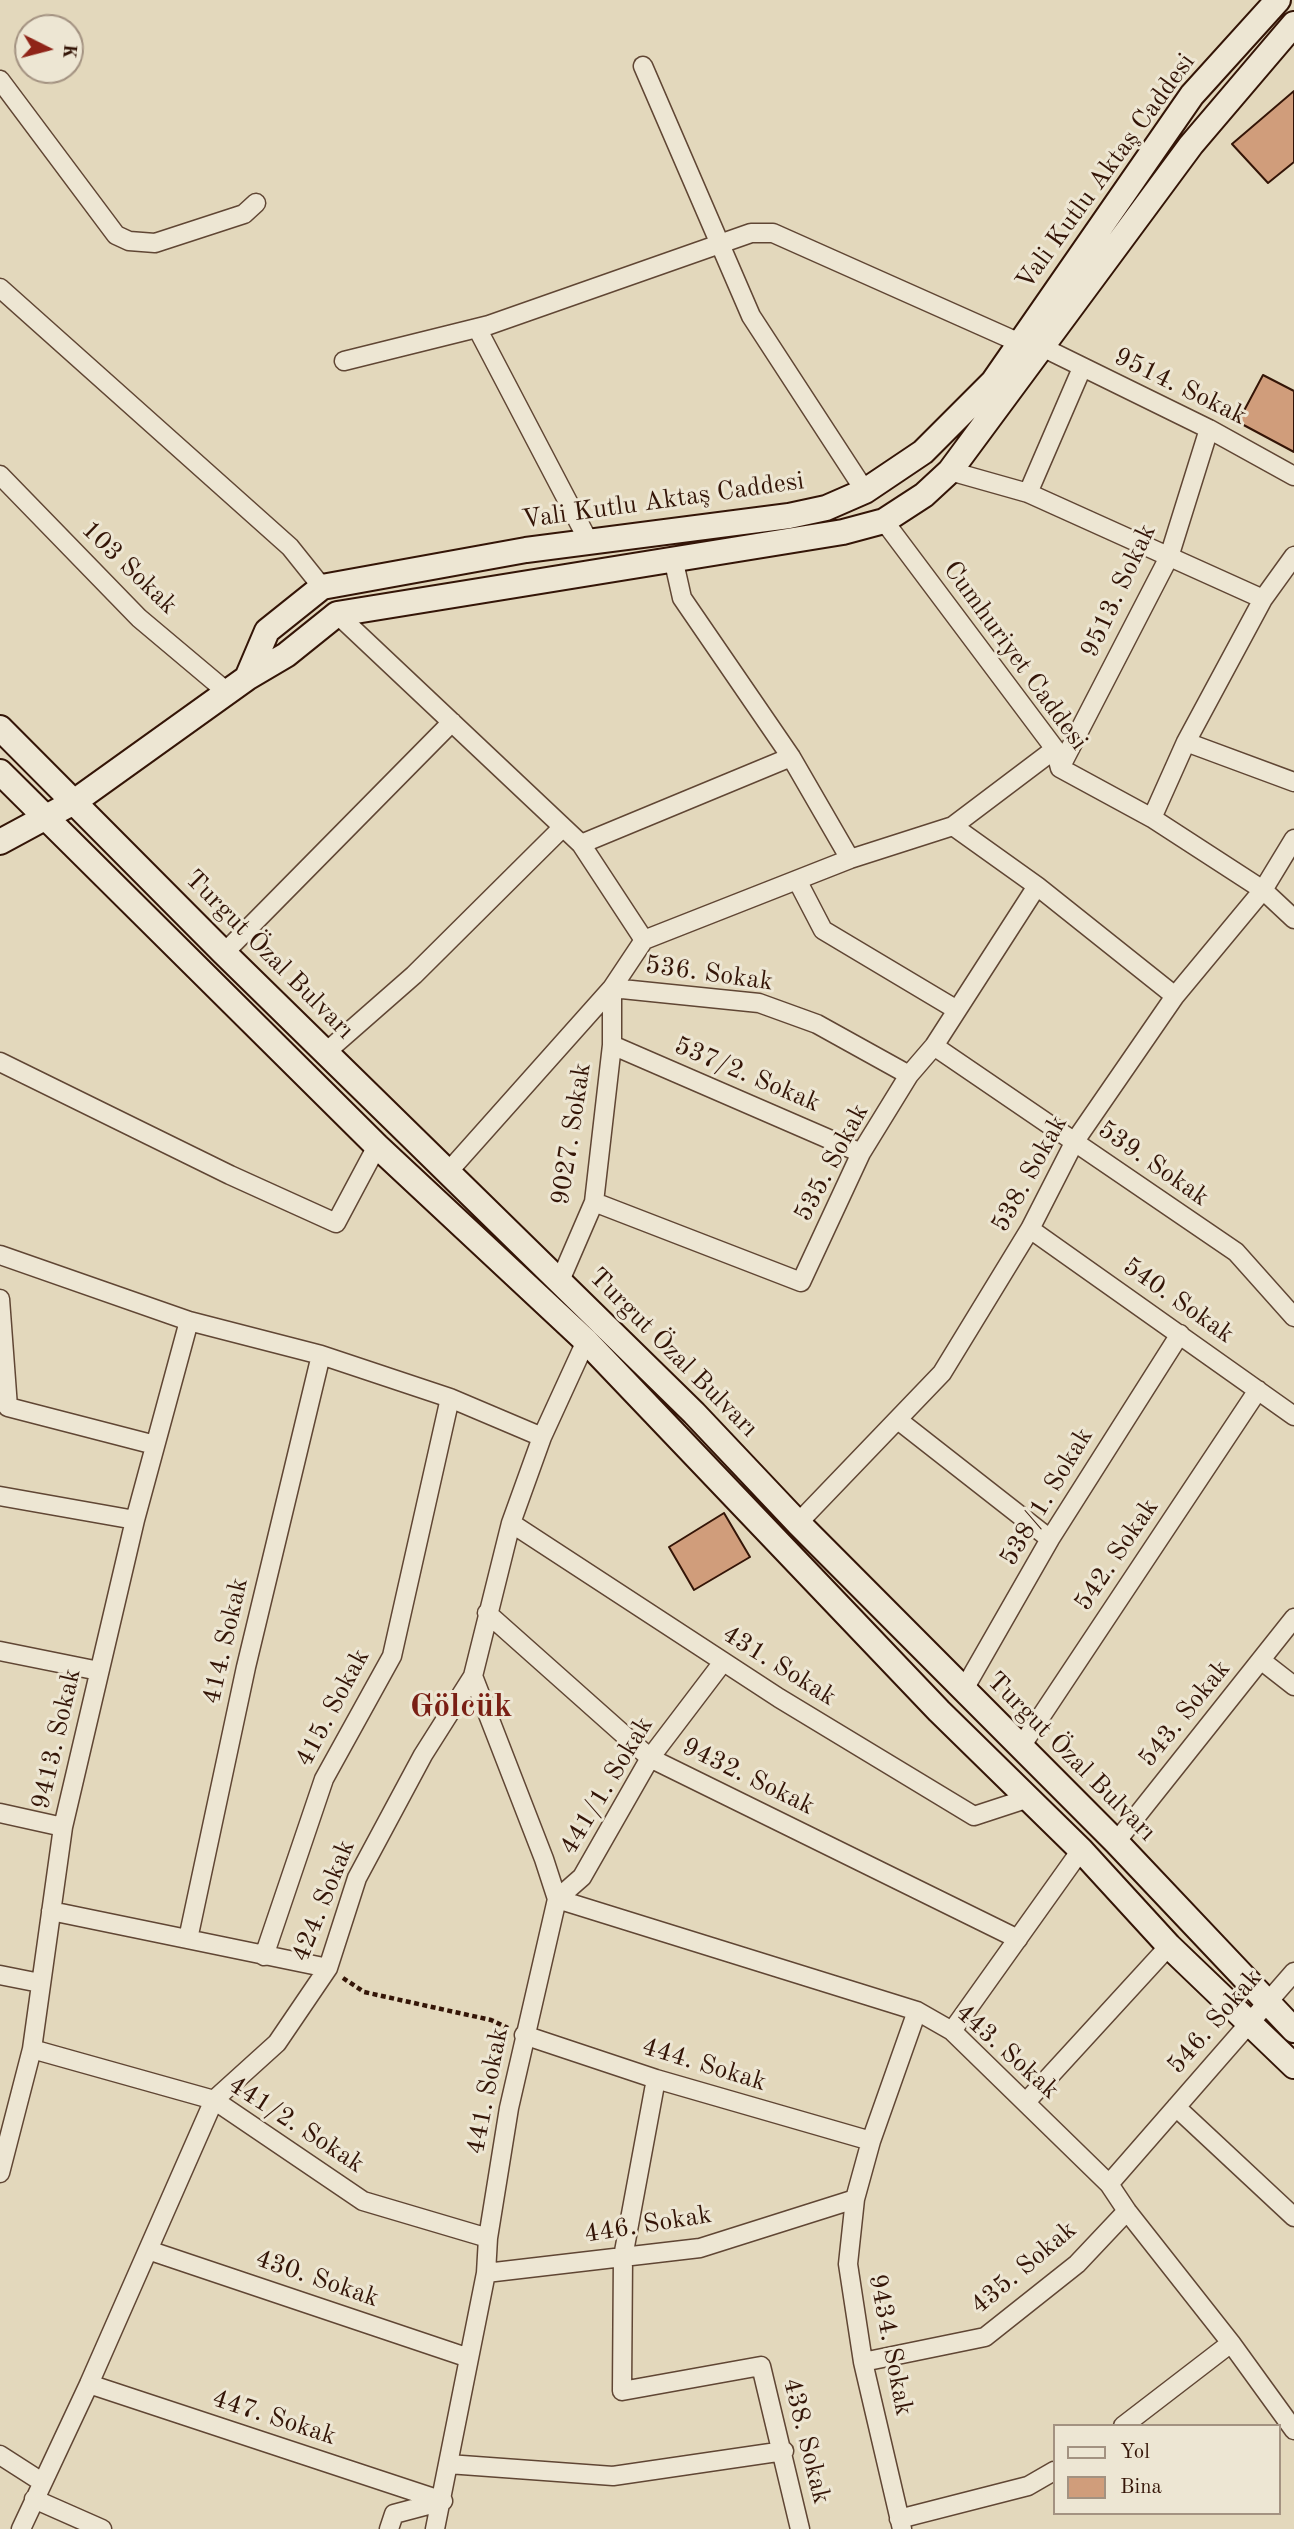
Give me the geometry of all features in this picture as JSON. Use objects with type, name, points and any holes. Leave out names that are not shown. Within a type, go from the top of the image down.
[{"type":"street","name":"Vali Kutlu Aktaş Caddesi","points":[[0,842],[74,802],[237,685],[286,655],[337,614],[843,532],[884,521],[925,495],[950,471],[1192,94],[1278,0]]},
{"type":"street","name":"Vali Kutlu Aktaş Caddesi","points":[[237,685],[267,631],[322,587],[526,550],[789,516],[826,508],[865,491],[923,452],[1031,345],[1191,145],[1294,23]]},
{"type":"street","points":[[643,66],[751,316],[884,521]]},
{"type":"street","points":[[0,80],[116,235],[129,241],[155,243],[244,215],[256,203]]},
{"type":"street","name":"9514. Sokak","points":[[344,361],[477,328],[751,233],[773,233],[1082,368],[1209,429],[1294,476]]},
{"type":"street","points":[[0,288],[290,547],[322,587]]},
{"type":"street","points":[[477,328],[589,542]]},
{"type":"street","points":[[1028,493],[1082,368]]},
{"type":"street","name":"9513. Sokak","points":[[1059,768],[1170,557],[1209,429]]},
{"type":"street","points":[[950,471],[1028,493],[1264,599]]},
{"type":"street","name":"103 Sokak","points":[[0,475],[139,618],[237,685]]},
{"type":"street","name":"Cumhuriyet Caddesi","points":[[884,521],[1055,750],[1059,768],[1152,818],[1263,890],[1294,919]]},
{"type":"street","points":[[1152,818],[1186,742],[1264,599],[1294,556]]},
{"type":"street","points":[[673,558],[682,598],[791,757],[850,859]]},
{"type":"street","points":[[337,614],[581,844],[644,940]]},
{"type":"street","points":[[224,953],[452,722]]},
{"type":"street","name":"Turgut Özal Bulvarı","points":[[0,728],[325,1053],[694,1413],[963,1691],[1116,1842],[1294,2030]]},
{"type":"street","points":[[1186,742],[1294,782]]},
{"type":"street","points":[[448,1172],[612,988],[644,940],[850,859],[953,826],[1055,750]]},
{"type":"street","points":[[581,844],[791,757]]},
{"type":"street","name":"Turgut Özal Bulvarı","points":[[0,772],[377,1146],[586,1340],[939,1711],[1081,1850],[1169,1946],[1294,2066]]},
{"type":"street","points":[[953,826],[1037,886],[1175,996]]},
{"type":"street","points":[[325,1053],[414,975],[563,827]]},
{"type":"street","name":"538. Sokak","points":[[798,1523],[942,1373],[1031,1229],[1075,1142],[1175,996],[1263,890],[1294,839]]},
{"type":"street","points":[[797,880],[823,930],[957,1010]]},
{"type":"street","name":"535. Sokak","points":[[594,1202],[801,1282],[861,1153],[909,1075],[934,1046],[1037,886]]},
{"type":"street","name":"9027. Sokak","points":[[559,1283],[594,1202],[612,1045],[612,988]]},
{"type":"street","name":"536. Sokak","points":[[612,988],[759,1003],[817,1024],[909,1075]]},
{"type":"street","name":"537/2. Sokak","points":[[612,1045],[861,1153]]},
{"type":"street","name":"539. Sokak","points":[[934,1046],[1236,1252],[1294,1317]]},
{"type":"street","points":[[0,1062],[230,1175],[336,1223],[377,1146]]},
{"type":"street","name":"540. Sokak","points":[[1031,1229],[1294,1416]]},
{"type":"street","points":[[0,1255],[189,1321],[321,1355],[450,1398],[542,1437]]},
{"type":"street","points":[[0,1299],[8,1407],[155,1445]]},
{"type":"street","name":"9413. Sokak","points":[[0,2173],[5,2142],[32,2049],[63,1827],[135,1520],[189,1321]]},
{"type":"street","name":"538/1. Sokak","points":[[963,1691],[1050,1539],[1180,1334]]},
{"type":"street","name":"424. Sokak","points":[[21,2529],[89,2384],[214,2100],[277,2043],[328,1968],[357,1878],[423,1755],[473,1676],[511,1523],[542,1437],[586,1340]]},
{"type":"street","name":"414. Sokak","points":[[188,1939],[246,1667],[321,1355]]},
{"type":"street","name":"542. Sokak","points":[[1020,1748],[1258,1390]]},
{"type":"street","name":"415. Sokak","points":[[264,1956],[324,1779],[392,1656],[450,1398]]},
{"type":"street","points":[[898,1420],[1050,1539]]},
{"type":"street","points":[[0,1496],[135,1520]]},
{"type":"street","name":"431. Sokak","points":[[511,1523],[723,1662],[974,1816],[1029,1798]]},
{"type":"street","name":"9432. Sokak","points":[[487,1613],[650,1758],[1018,1939]]},
{"type":"street","name":"543. Sokak","points":[[1116,1842],[1294,1618]]},
{"type":"street","points":[[0,1651],[99,1671]]},
{"type":"street","points":[[1262,1661],[1294,1686]]},
{"type":"street","name":"441/1. Sokak","points":[[557,1899],[582,1877],[650,1758],[723,1662]]},
{"type":"street","points":[[473,1676],[557,1899]]},
{"type":"street","points":[[0,1813],[63,1827]]},
{"type":"street","points":[[952,2031],[1081,1850]]},
{"type":"street","name":"443. Sokak","points":[[557,1899],[917,2011],[952,2031],[1109,2184],[1294,2430]]},
{"type":"street","name":"441. Sokak","points":[[435,2529],[443,2501],[486,2273],[488,2238],[524,2035],[550,1940],[557,1899]]},
{"type":"street","points":[[51,1911],[328,1968]]},
{"type":"street","points":[[1026,2102],[1169,1946]]},
{"type":"street","name":"546. Sokak","points":[[1109,2184],[1294,1972]]},
{"type":"street","points":[[0,1975],[40,1983]]},
{"type":"street","name":"9434. Sokak","points":[[900,2524],[863,2362],[848,2264],[855,2199],[871,2141],[917,2011]]},
{"type":"street","name":"444. Sokak","points":[[524,2035],[656,2079],[871,2141]]},
{"type":"street","name":"441/2. Sokak","points":[[32,2049],[214,2100],[363,2201],[488,2238]]},
{"type":"street","points":[[623,2257],[656,2079]]},
{"type":"street","points":[[1176,2107],[1294,2217]]},
{"type":"street","name":"446. Sokak","points":[[486,2273],[700,2248],[855,2199]]},
{"type":"street","name":"435. Sokak","points":[[863,2362],[985,2337],[1077,2263],[1127,2211]]},
{"type":"street","name":"430. Sokak","points":[[148,2250],[469,2358]]},
{"type":"street","name":"438. Sokak","points":[[623,2257],[622,2391],[761,2366],[800,2529]]},
{"type":"street","points":[[1126,2424],[1231,2343]]},
{"type":"street","name":"447. Sokak","points":[[89,2384],[443,2501]]},
{"type":"street","points":[[448,2464],[613,2476],[783,2451]]},
{"type":"street","points":[[0,2455],[42,2482]]},
{"type":"street","points":[[900,2524],[1028,2486],[1052,2472]]},
{"type":"street","points":[[34,2499],[102,2529]]},
{"type":"street","points":[[389,2529],[394,2514],[443,2501]]},
{"type":"path","points":[[328,1968],[364,1992],[491,2020],[524,2035]]},
{"type":"building","points":[[1294,91],[1294,162],[1268,183],[1232,144]]},
{"type":"building","points":[[1263,375],[1294,391],[1294,452],[1238,422]]},
{"type":"building","points":[[724,1513],[750,1557],[694,1590],[669,1547]]},
{"type":"district","name":"Gölcük","points":[[461,1707]]}]
